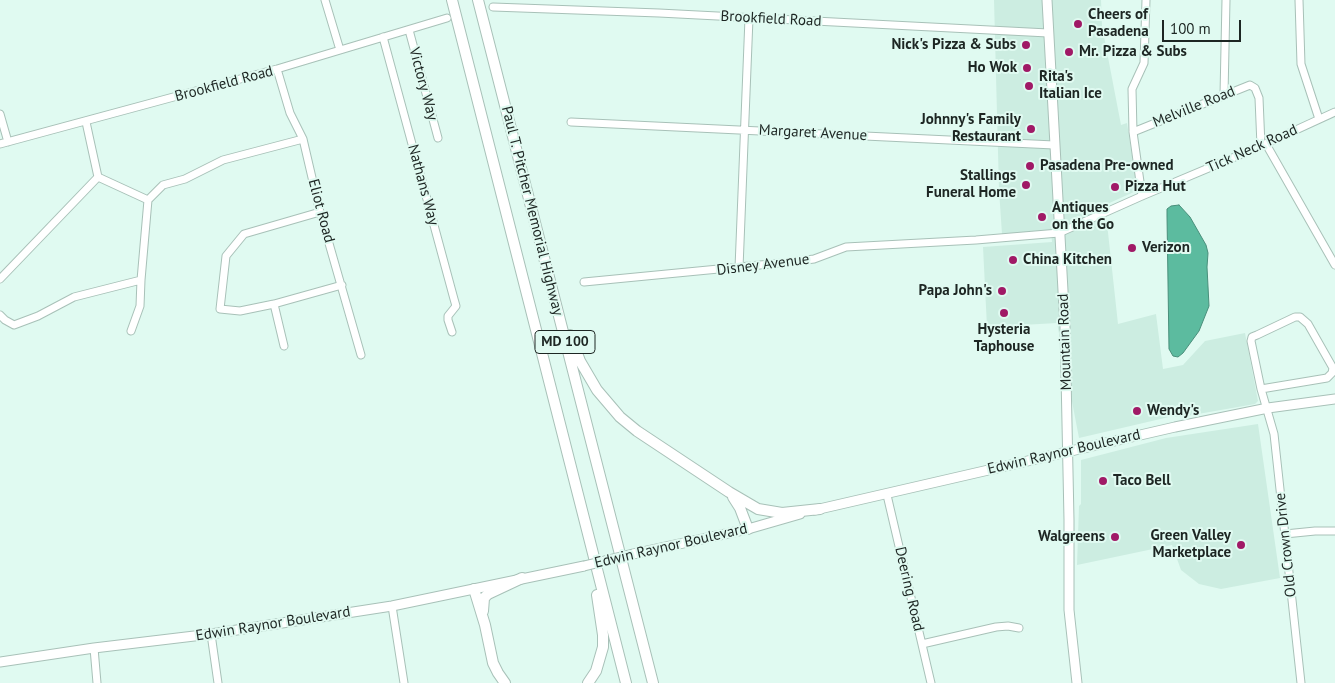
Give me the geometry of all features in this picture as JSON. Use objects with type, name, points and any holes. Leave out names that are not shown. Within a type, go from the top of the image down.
[{"type":"highway","name":"Paul T. Pitcher Memorial Highway","points":[[452,0],[626,683]]},
{"type":"highway","name":"Paul T. Pitcher Memorial Highway","points":[[478,0],[653,683]]},
{"type":"highway","points":[[513,137],[565,321],[580,361],[607,403],[626,422],[729,492],[758,509],[782,513],[820,509]]},
{"type":"highway","points":[[729,492],[740,508],[748,529]]},
{"type":"highway","points":[[585,525],[603,634],[603,648],[600,660],[596,671],[588,683]]},
{"type":"highway","points":[[485,625],[483,606],[488,594],[522,578]]},
{"type":"highway","points":[[474,589],[485,625],[493,663],[505,683]]},
{"type":"main road","name":"Mountain Road","points":[[1047,0],[1065,326],[1070,537],[1069,610],[1077,683]]},
{"type":"main road","name":"Edwin Raynor Boulevard","points":[[0,662],[94,648],[211,634],[392,606],[748,529],[820,509],[887,495],[1068,451],[1268,408],[1335,399]]},
{"type":"street","points":[[326,0],[340,50]]},
{"type":"street","points":[[1142,196],[1133,132],[1132,89],[1144,63],[1146,0]]},
{"type":"street","points":[[1224,95],[1226,0]]},
{"type":"street","points":[[1299,0],[1301,64],[1319,119]]},
{"type":"street","name":"Brookfield Road","points":[[493,7],[505,3],[749,18],[1048,33]]},
{"type":"street","name":"Brookfield Road","points":[[0,144],[277,69],[447,18]]},
{"type":"street","points":[[739,268],[749,18]]},
{"type":"street","name":"Victory Way","points":[[409,30],[438,138]]},
{"type":"street","name":"Nathans Way","points":[[383,37],[456,306],[448,316],[452,332]]},
{"type":"street","name":"Eliot Road","points":[[277,69],[290,113],[303,139],[320,212],[361,355]]},
{"type":"street","name":"Melville Road","points":[[1133,132],[1250,85],[1256,88],[1259,98],[1263,145]]},
{"type":"street","name":"Tick Neck Road","points":[[1059,233],[1335,112]]},
{"type":"street","points":[[0,114],[8,142]]},
{"type":"street","points":[[86,122],[98,177]]},
{"type":"street","name":"Margaret Avenue","points":[[571,122],[1054,145]]},
{"type":"street","points":[[131,331],[140,306],[148,200],[164,185],[185,179],[223,160],[303,139]]},
{"type":"street","points":[[1263,145],[1335,265]]},
{"type":"street","points":[[98,177],[148,200]]},
{"type":"street","points":[[0,279],[98,177]]},
{"type":"street","points":[[320,212],[244,234],[226,256],[220,309],[240,311],[274,304],[342,285]]},
{"type":"street","name":"Disney Avenue","points":[[584,282],[814,259],[846,247],[976,240],[1059,233]]},
{"type":"street","points":[[0,315],[14,325],[38,316],[74,297],[141,280]]},
{"type":"street","points":[[274,304],[284,346]]},
{"type":"street","name":"Old Crown Drive","points":[[1261,389],[1327,378],[1332,373],[1333,368],[1308,324],[1300,317],[1295,317],[1252,338],[1252,348],[1261,389],[1274,434],[1301,683]]},
{"type":"street","name":"Deering Road","points":[[887,495],[931,683]]},
{"type":"street","points":[[1285,534],[1335,531]]},
{"type":"street","points":[[392,606],[404,683]]},
{"type":"street","points":[[922,644],[996,627],[1008,626],[1019,628]]},
{"type":"street","points":[[211,634],[218,683]]},
{"type":"street","points":[[94,648],[97,683]]},
{"type":"shaded area","points":[[994,0],[1101,0],[1102,26],[1121,125],[1127,123],[1137,188],[1136,191],[1105,205],[1118,324],[1156,314],[1163,369],[1183,365],[1205,341],[1245,333],[1258,401],[1255,404],[1181,417],[1169,417],[1079,438],[1057,323],[987,327],[983,247],[1052,242],[1051,232],[1002,234]]},
{"type":"shaded area","points":[[1179,205],[1190,217],[1206,245],[1208,253],[1209,306],[1199,331],[1178,357],[1173,356],[1169,349],[1167,209],[1171,206]]},
{"type":"shaded area","points":[[1258,424],[1280,578],[1221,589],[1199,584],[1181,570],[1172,545],[1077,565],[1079,506],[1081,504],[1081,460],[1166,438]]},
{"type":"place","name":"Cheers of Pasadena","points":[[1078,24]]},
{"type":"place","name":"Nick's Pizza & Subs","points":[[1026,45]]},
{"type":"place","name":"Mr. Pizza & Subs","points":[[1069,52]]},
{"type":"place","name":"Ho Wok","points":[[1027,68]]},
{"type":"place","name":"Rita's Italian Ice","points":[[1029,86]]},
{"type":"place","name":"Johnny's Family Restaurant","points":[[1031,129]]},
{"type":"place","name":"Pasadena Pre-owned","points":[[1030,166]]},
{"type":"place","name":"Stallings Funeral Home","points":[[1026,185]]},
{"type":"place","name":"Pizza Hut","points":[[1115,187]]},
{"type":"place","name":"Antiques on the Go","points":[[1042,217]]},
{"type":"place","name":"Verizon","points":[[1132,248]]},
{"type":"place","name":"China Kitchen","points":[[1013,260]]},
{"type":"place","name":"Papa John's","points":[[1002,291]]},
{"type":"place","name":"Hysteria Taphouse","points":[[1004,313]]},
{"type":"place","name":"Wendy's","points":[[1137,411]]},
{"type":"place","name":"Taco Bell","points":[[1103,481]]},
{"type":"place","name":"Walgreens","points":[[1115,537]]},
{"type":"place","name":"Green Valley Marketplace","points":[[1241,545]]}]
